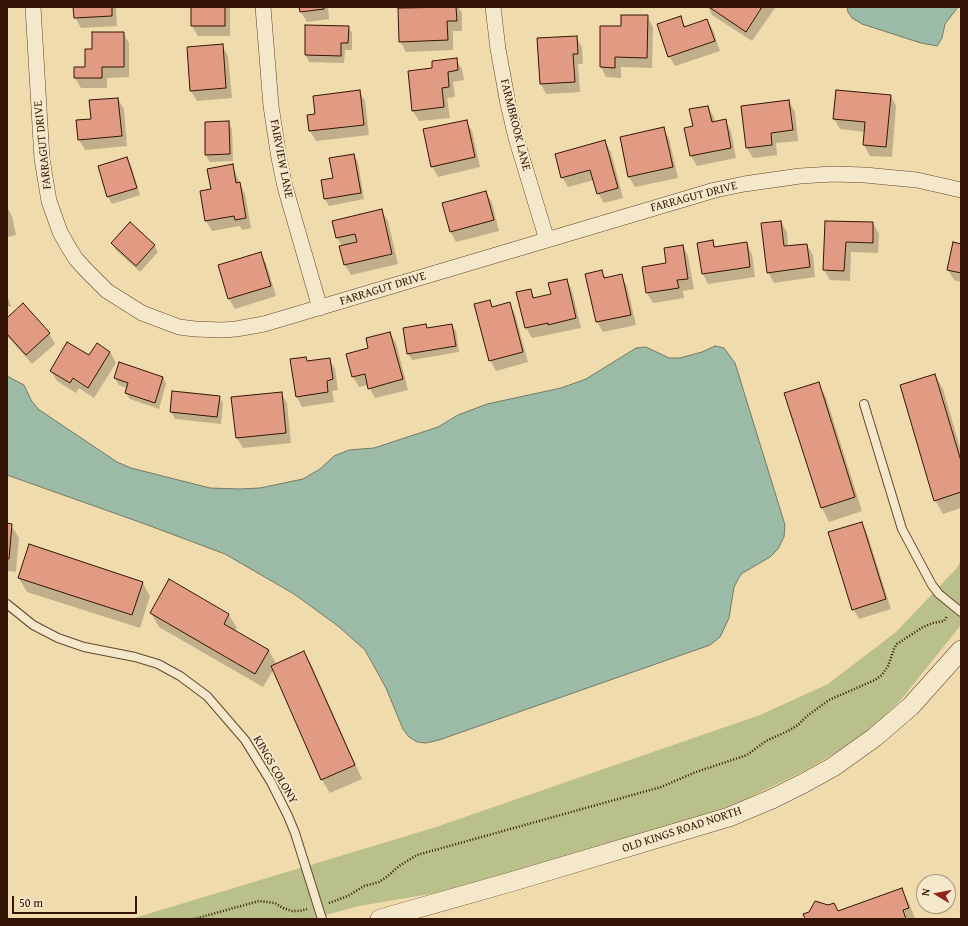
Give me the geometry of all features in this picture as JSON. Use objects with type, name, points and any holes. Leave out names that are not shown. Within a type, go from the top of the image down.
[{"type":"street","name":"FARRAGUT DRIVE","points":[[32,7],[42,159],[48,194],[60,232],[69,248],[86,270],[107,291],[130,306],[154,318],[179,327],[209,330],[236,329],[264,324],[715,190],[750,183],[800,176],[833,174],[917,180],[961,190]]},
{"type":"street","name":"FAIRVIEW LANE","points":[[263,7],[271,106],[279,158],[285,187],[320,308]]},
{"type":"street","name":"FARMBROOK LANE","points":[[493,7],[498,50],[508,104],[516,138],[547,240]]},
{"type":"street","name":"OLD KINGS ROAD NORTH","points":[[380,919],[729,817],[772,799],[832,767],[875,737],[911,706],[961,650]]},
{"type":"lane","points":[[864,404],[902,529],[932,585],[939,594],[961,612]]},
{"type":"lane","name":"KINGS COLONY","points":[[7,604],[33,625],[58,638],[84,647],[135,657],[158,664],[180,676],[207,696],[245,740],[272,782],[295,833],[322,919]]},
{"type":"path","points":[[333,902],[348,896],[364,886],[379,882],[417,855],[661,787],[703,770],[747,755],[766,741],[798,725],[828,700],[875,680],[882,675],[888,666],[897,644],[923,627],[944,621]]},
{"type":"path","points":[[194,919],[259,901],[300,911]]},
{"type":"green space","points":[[961,561],[961,625],[900,701],[863,734],[835,753],[804,771],[740,802],[701,816],[588,851],[436,893],[359,906],[311,919],[131,919],[433,828],[760,715],[828,684],[896,632],[956,569]]},
{"type":"shaded area","points":[[847,7],[958,7],[945,24],[942,38],[937,46],[921,43],[862,24],[852,18]]},
{"type":"shaded area","points":[[715,346],[724,348],[735,363],[785,525],[784,537],[778,549],[770,557],[741,574],[734,587],[729,618],[720,637],[710,645],[439,740],[426,743],[417,742],[409,737],[403,729],[386,688],[365,650],[338,626],[294,594],[225,554],[7,475],[7,376],[24,385],[31,400],[38,409],[117,462],[131,468],[210,488],[240,489],[260,488],[303,479],[320,469],[334,456],[349,450],[374,448],[438,427],[458,415],[487,404],[561,388],[586,379],[636,348],[646,347],[669,358],[680,358],[702,352]]},
{"type":"building","points":[[73,7],[112,7],[112,16],[74,18]]},
{"type":"building","points":[[191,7],[225,7],[225,26],[191,26]]},
{"type":"building","points":[[299,7],[324,7],[324,9],[300,12]]},
{"type":"building","points":[[456,7],[457,21],[447,21],[448,40],[399,42],[398,8]]},
{"type":"building","points":[[709,7],[762,7],[746,32]]},
{"type":"building","points":[[621,15],[648,15],[647,58],[615,57],[615,68],[600,67],[600,26],[621,26]]},
{"type":"building","points":[[681,16],[684,27],[707,19],[715,41],[668,57],[657,24]]},
{"type":"building","points":[[305,25],[349,26],[348,43],[341,43],[341,56],[305,55]]},
{"type":"building","points":[[92,32],[124,32],[124,67],[102,67],[102,78],[74,78],[74,67],[85,67],[85,49],[92,49]]},
{"type":"building","points":[[577,36],[578,54],[573,54],[575,82],[540,84],[537,38]]},
{"type":"building","points":[[223,44],[226,88],[190,91],[187,47]]},
{"type":"building","points":[[457,58],[458,70],[448,72],[449,87],[442,88],[444,107],[412,111],[408,71],[432,68],[432,61]]},
{"type":"building","points":[[360,90],[364,125],[309,131],[307,115],[315,114],[313,96]]},
{"type":"building","points":[[836,90],[891,95],[886,147],[863,145],[865,122],[833,119]]},
{"type":"building","points":[[118,98],[122,136],[78,140],[76,120],[91,119],[89,100]]},
{"type":"building","points":[[789,100],[793,130],[771,133],[772,145],[746,148],[741,106]]},
{"type":"building","points":[[708,106],[712,122],[726,119],[731,148],[690,156],[684,128],[693,126],[689,109]]},
{"type":"building","points":[[467,120],[475,157],[431,167],[423,129]]},
{"type":"building","points":[[229,121],[230,154],[205,155],[205,122]]},
{"type":"building","points":[[664,127],[673,167],[628,177],[620,137]]},
{"type":"building","points":[[605,140],[618,188],[597,194],[590,170],[561,178],[555,154]]},
{"type":"building","points":[[354,154],[361,193],[324,199],[321,180],[333,178],[329,158]]},
{"type":"building","points":[[127,157],[137,188],[107,197],[98,166]]},
{"type":"building","points":[[233,164],[236,183],[240,182],[246,218],[235,220],[234,216],[205,221],[200,191],[211,189],[207,169]]},
{"type":"building","points":[[486,191],[494,220],[450,232],[442,203]]},
{"type":"building","points":[[382,209],[392,254],[344,265],[339,246],[357,242],[355,234],[336,238],[332,221]]},
{"type":"building","points":[[781,221],[784,246],[807,244],[810,267],[767,273],[761,223]]},
{"type":"building","points":[[825,221],[873,222],[873,243],[846,242],[844,271],[823,270]]},
{"type":"building","points":[[130,222],[155,245],[136,266],[111,243]]},
{"type":"building","points":[[713,240],[714,247],[747,242],[750,267],[702,274],[697,243]]},
{"type":"building","points":[[953,242],[961,244],[961,273],[947,270]]},
{"type":"building","points":[[683,245],[688,279],[677,280],[679,288],[646,293],[642,267],[666,263],[664,248]]},
{"type":"building","points":[[261,252],[271,286],[228,299],[218,265]]},
{"type":"building","points":[[602,270],[604,278],[622,274],[631,315],[596,322],[585,274]]},
{"type":"building","points":[[567,279],[576,318],[548,325],[548,323],[525,328],[516,292],[531,289],[533,298],[551,294],[548,283]]},
{"type":"building","points":[[490,300],[492,307],[510,302],[523,352],[489,361],[474,304]]},
{"type":"building","points":[[23,303],[50,333],[26,355],[7,334],[7,318]]},
{"type":"building","points":[[426,324],[427,328],[452,324],[456,346],[407,354],[403,328]]},
{"type":"building","points":[[390,332],[403,379],[368,389],[365,374],[352,377],[346,354],[368,348],[366,338]]},
{"type":"building","points":[[67,342],[89,355],[97,343],[110,352],[88,388],[73,378],[70,383],[50,371]]},
{"type":"building","points":[[306,357],[307,361],[330,358],[333,379],[327,381],[328,392],[296,397],[290,359]]},
{"type":"building","points":[[119,362],[163,377],[155,403],[125,393],[128,383],[114,378]]},
{"type":"building","points":[[935,374],[961,461],[961,492],[934,501],[900,385]]},
{"type":"building","points":[[819,382],[855,497],[821,508],[784,393]]},
{"type":"building","points":[[172,391],[220,396],[217,417],[170,412]]},
{"type":"building","points":[[282,392],[286,433],[236,438],[231,397]]},
{"type":"building","points":[[862,522],[886,599],[852,610],[828,532]]},
{"type":"building","points":[[7,523],[12,524],[9,559],[7,559]]},
{"type":"building","points":[[29,544],[143,582],[132,615],[18,578]]},
{"type":"building","points":[[169,579],[229,614],[224,624],[269,650],[255,674],[150,613]]},
{"type":"building","points":[[304,651],[355,765],[321,780],[271,666]]},
{"type":"building","points":[[902,888],[909,908],[903,910],[906,919],[805,919],[803,914],[809,912],[815,901],[828,905],[834,903],[838,911]]}]
